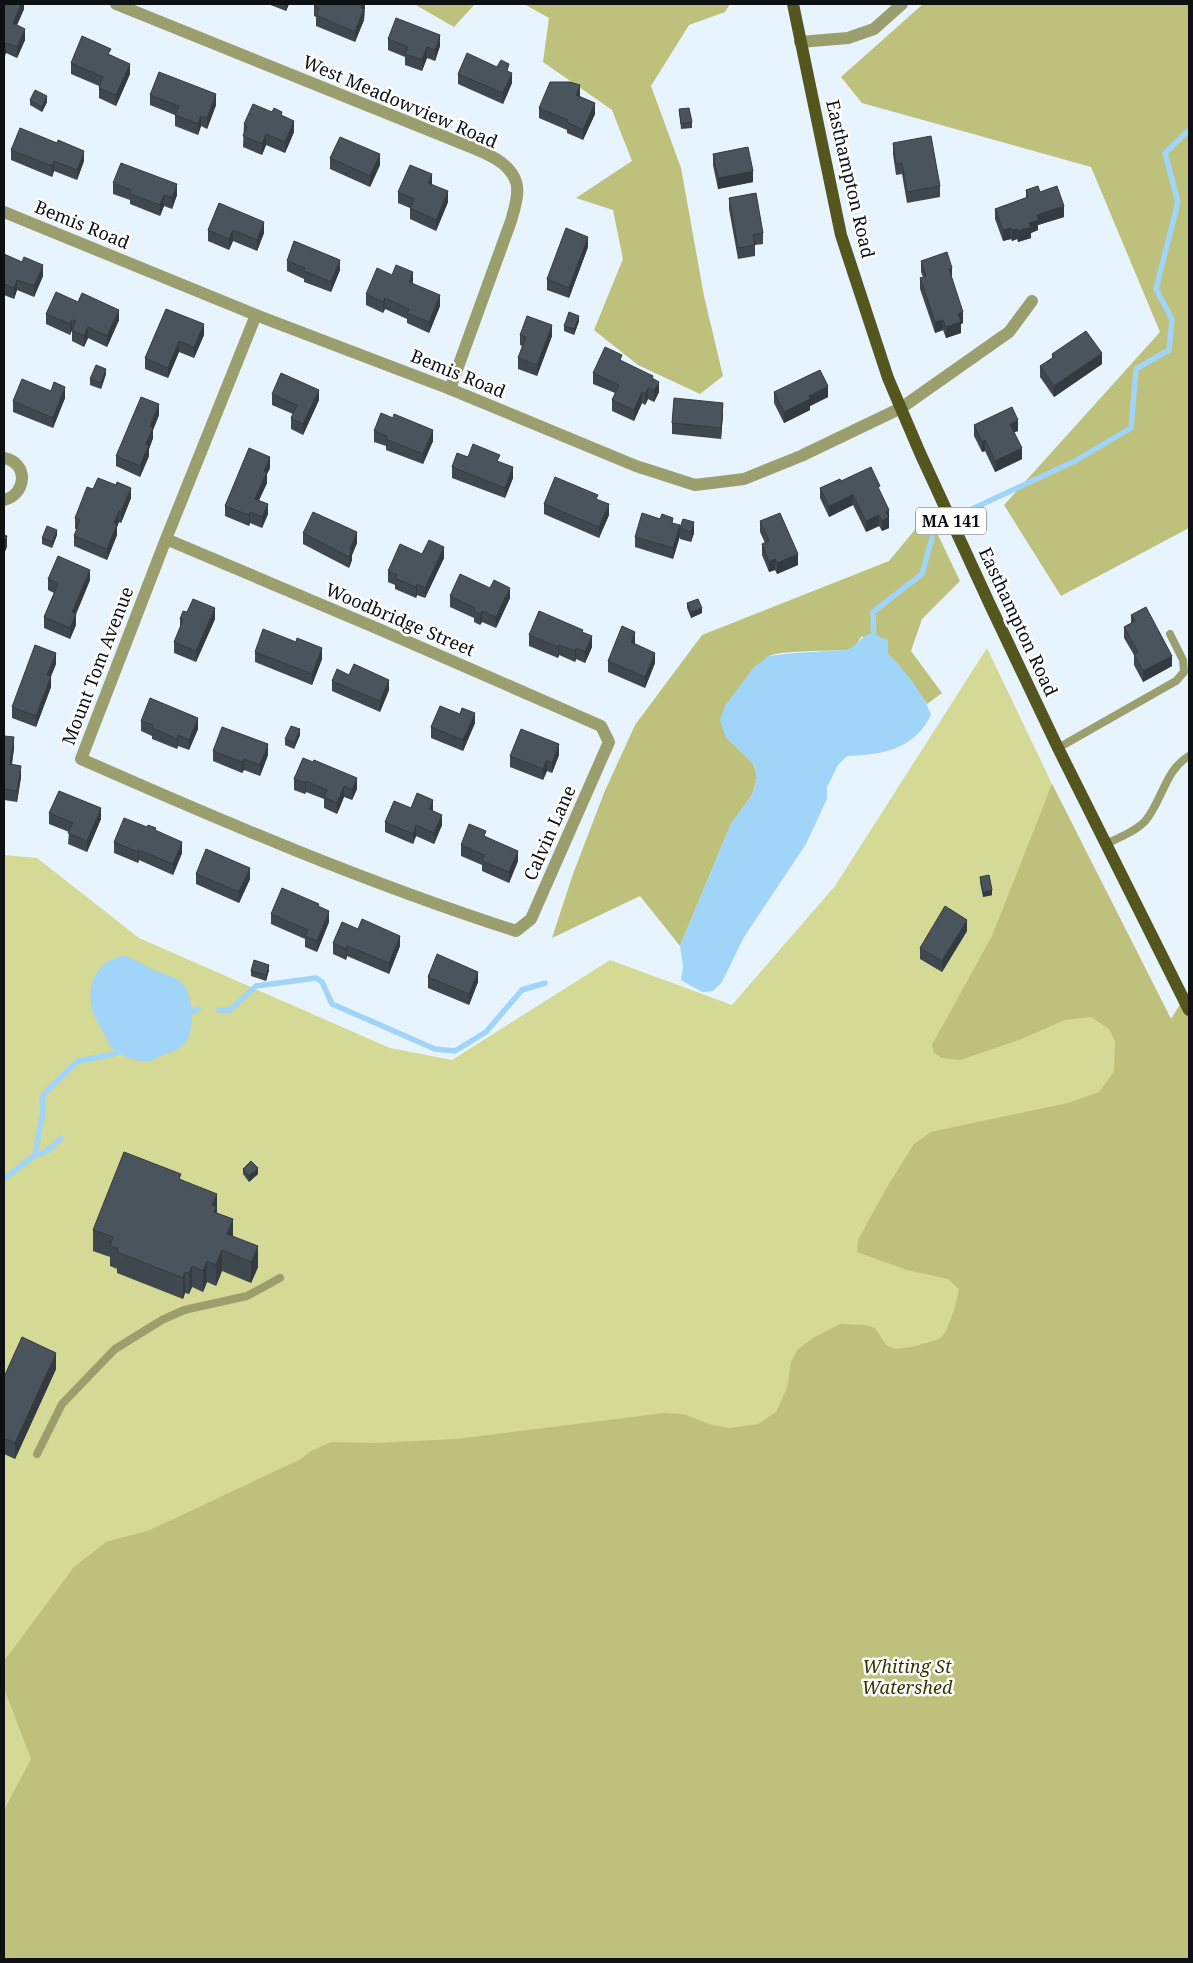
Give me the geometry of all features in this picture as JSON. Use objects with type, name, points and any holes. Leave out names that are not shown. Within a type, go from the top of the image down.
[{"type":"main road","name":"Easthampton Road","points":[[793,4],[842,235],[888,378],[983,589],[1058,748],[1106,844],[1185,993],[1189,1010]]},
{"type":"street","name":"West Meadowview Road","points":[[116,4],[489,155],[508,169],[517,182],[516,201],[511,221],[450,389]]},
{"type":"street","points":[[800,42],[848,38],[874,29],[902,4]]},
{"type":"street","name":"Bemis Road","points":[[4,212],[256,315],[450,389],[636,466],[695,485],[744,479],[802,456],[901,408],[1009,332],[1032,301]]},
{"type":"street","name":"Mount Tom Avenue","points":[[256,315],[166,539],[81,759],[230,825],[425,901],[516,931],[518,929]]},
{"type":"street","points":[[4,458],[19,467],[22,481],[16,494],[4,500]]},
{"type":"street","name":"Woodbridge Street","points":[[166,539],[601,726],[609,742],[607,745]]},
{"type":"street","name":"Calvin Lane","points":[[518,929],[531,919],[607,745]]},
{"type":"lane","points":[[1058,748],[1186,674],[1183,660],[1170,634]]},
{"type":"lane","points":[[1106,844],[1139,826],[1146,820],[1171,774],[1182,760],[1189,756]]},
{"type":"lane","points":[[37,1454],[62,1404],[115,1350],[139,1333],[176,1313],[207,1304],[247,1296],[280,1278]]},
{"type":"green space","points":[[414,4],[475,4],[454,27]]},
{"type":"green space","points":[[524,4],[730,4],[725,12],[689,25],[651,86],[681,168],[704,296],[723,376],[700,394],[638,365],[594,330],[623,259],[613,210],[576,198],[632,161],[612,110],[543,62],[549,18]]},
{"type":"green space","points":[[923,4],[1189,4],[1189,528],[1061,596],[1004,505],[1160,332],[1091,167],[862,103],[841,77]]},
{"type":"green space","points":[[928,514],[960,581],[922,619],[911,651],[942,693],[927,704],[898,664],[862,636],[855,646],[847,650],[795,652],[769,656],[725,706],[741,751],[754,765],[757,778],[752,795],[731,824],[680,946],[640,896],[552,938],[573,874],[604,793],[635,725],[702,635],[889,561]]},
{"type":"green space","points":[[987,648],[1052,784],[1171,1019],[1189,1959],[4,1959],[4,855],[37,858],[139,938],[390,1048],[452,1060],[610,960],[732,1005],[835,886]]},
{"type":"green space","name":"Whiting St Watershed","points":[[1052,784],[1171,1019],[1189,990],[1189,1959],[4,1959],[4,1810],[31,1759],[4,1688],[4,1661],[74,1567],[106,1542],[150,1530],[301,1459],[311,1451],[331,1442],[375,1443],[456,1439],[664,1413],[683,1414],[712,1425],[729,1428],[758,1424],[776,1412],[787,1388],[791,1362],[797,1350],[813,1338],[840,1324],[866,1325],[875,1328],[886,1345],[895,1349],[912,1347],[939,1339],[946,1332],[959,1289],[948,1279],[907,1270],[857,1252],[858,1240],[887,1187],[914,1144],[931,1132],[1068,1103],[1099,1092],[1114,1072],[1115,1041],[1109,1029],[1091,1017],[1065,1020],[1019,1040],[960,1060],[942,1058],[934,1053],[932,1045],[992,936]]},
{"type":"water","points":[[871,633],[888,640],[888,654],[913,682],[931,715],[916,736],[907,743],[885,752],[847,756],[838,765],[827,787],[827,799],[806,844],[744,937],[722,982],[713,991],[702,992],[681,980],[683,966],[680,946],[731,824],[752,795],[757,779],[754,765],[726,738],[720,720],[725,706],[754,667],[769,656],[847,650]]},
{"type":"water","points":[[125,956],[177,979],[187,990],[192,1017],[186,1042],[176,1050],[152,1060],[134,1060],[116,1052],[109,1045],[93,1012],[91,993],[95,975],[107,962]]},
{"type":"building","points":[[4,4],[21,4],[13,23],[25,29],[17,47],[6,43],[4,49]]},
{"type":"building","points":[[314,4],[363,4],[361,8],[364,9],[355,32],[316,15],[319,8]]},
{"type":"building","points":[[396,18],[440,35],[435,50],[427,47],[422,60],[405,54],[408,47],[388,39]]},
{"type":"building","points":[[82,36],[111,49],[108,54],[130,64],[116,95],[99,88],[103,77],[71,63]]},
{"type":"building","points":[[467,53],[497,67],[501,60],[509,64],[507,71],[512,73],[503,93],[458,74]]},
{"type":"building","points":[[159,72],[216,94],[207,118],[201,116],[198,124],[175,115],[179,106],[150,95]]},
{"type":"building","points":[[550,82],[570,82],[580,85],[576,95],[595,103],[583,130],[567,122],[568,120],[539,108]]},
{"type":"building","points":[[35,90],[47,96],[42,107],[30,100]]},
{"type":"building","points":[[253,104],[272,112],[274,108],[282,112],[281,115],[294,121],[285,142],[266,134],[262,144],[243,136],[247,126],[244,124]]},
{"type":"building","points":[[689,108],[692,122],[681,124],[679,109]]},
{"type":"building","points":[[20,128],[57,143],[58,140],[84,151],[77,170],[54,161],[52,166],[11,150]]},
{"type":"building","points":[[931,136],[940,186],[907,192],[902,163],[896,164],[893,143]]},
{"type":"building","points":[[340,137],[380,154],[370,176],[330,158]]},
{"type":"building","points":[[748,147],[753,171],[718,178],[713,154]]},
{"type":"building","points":[[121,163],[177,184],[172,198],[164,195],[160,205],[130,194],[131,190],[113,183]]},
{"type":"building","points":[[410,165],[432,174],[428,183],[448,191],[436,220],[410,208],[414,199],[398,192]]},
{"type":"building","points":[[1038,186],[1040,192],[1057,186],[1064,206],[1037,215],[1038,220],[1029,223],[1031,227],[1018,231],[1011,228],[1003,230],[995,209],[1028,197],[1026,190]]},
{"type":"building","points":[[756,193],[763,233],[753,235],[755,245],[738,248],[729,198]]},
{"type":"building","points":[[219,203],[264,222],[257,240],[233,230],[229,239],[208,230]]},
{"type":"building","points":[[566,228],[588,237],[569,288],[547,279]]},
{"type":"building","points":[[294,241],[340,260],[331,282],[304,271],[305,268],[287,261]]},
{"type":"building","points":[[947,252],[952,268],[949,269],[963,312],[958,314],[961,322],[946,327],[943,320],[935,322],[920,278],[926,276],[921,261]]},
{"type":"building","points":[[4,254],[22,262],[24,257],[43,265],[34,286],[17,280],[14,288],[4,284]]},
{"type":"building","points":[[396,265],[413,272],[409,282],[440,295],[429,322],[407,313],[409,309],[385,298],[383,302],[366,294],[377,268],[392,275]]},
{"type":"building","points":[[56,292],[78,302],[82,293],[119,310],[107,336],[88,327],[84,336],[72,330],[76,321],[72,320],[70,324],[46,314]]},
{"type":"building","points":[[166,309],[204,324],[194,347],[179,341],[168,368],[145,358]]},
{"type":"building","points":[[569,312],[579,316],[574,329],[564,326]]},
{"type":"building","points":[[527,316],[552,325],[537,365],[518,358],[526,337],[520,335]]},
{"type":"building","points":[[1086,331],[1102,353],[1054,386],[1040,366],[1054,357],[1052,354]]},
{"type":"building","points":[[605,347],[622,355],[620,360],[653,376],[652,378],[659,382],[654,391],[648,388],[645,394],[642,392],[634,410],[612,400],[619,385],[593,373]]},
{"type":"building","points":[[96,365],[106,369],[101,383],[90,379]]},
{"type":"building","points":[[820,370],[828,386],[809,396],[810,399],[784,412],[774,392]]},
{"type":"building","points":[[281,373],[319,390],[303,424],[291,418],[297,405],[272,394]]},
{"type":"building","points":[[22,379],[51,391],[54,382],[65,387],[53,418],[13,401]]},
{"type":"building","points":[[141,397],[159,404],[150,426],[153,428],[146,444],[149,445],[140,466],[116,456]]},
{"type":"building","points":[[674,398],[723,403],[721,428],[672,423]]},
{"type":"building","points":[[1012,407],[1018,420],[1010,424],[1022,448],[995,461],[985,440],[982,442],[974,425]]},
{"type":"building","points":[[381,413],[393,418],[394,414],[433,430],[423,454],[386,439],[387,436],[374,431]]},
{"type":"building","points":[[473,444],[500,455],[497,461],[513,467],[505,488],[452,467],[457,453],[468,457]]},
{"type":"building","points":[[249,448],[270,457],[264,471],[267,472],[255,499],[268,504],[262,517],[250,512],[249,515],[225,506]]},
{"type":"building","points":[[871,467],[889,510],[886,512],[889,517],[882,521],[879,515],[866,521],[853,495],[829,506],[820,488],[840,479],[841,481]]},
{"type":"building","points":[[555,477],[598,495],[596,499],[609,504],[599,527],[544,504]]},
{"type":"building","points":[[98,478],[116,485],[117,482],[131,488],[114,523],[117,525],[107,549],[74,536],[80,520],[75,518],[87,487],[93,489]]},
{"type":"building","points":[[313,512],[357,532],[349,557],[303,533]]},
{"type":"building","points":[[642,513],[660,519],[662,514],[673,518],[672,523],[680,525],[673,548],[635,537]]},
{"type":"building","points":[[780,513],[798,554],[777,563],[775,559],[769,562],[762,544],[769,541],[760,521]]},
{"type":"building","points":[[683,519],[694,522],[691,532],[680,528]]},
{"type":"building","points":[[47,526],[57,530],[52,542],[42,538]]},
{"type":"building","points":[[429,540],[444,547],[425,588],[417,584],[416,587],[395,578],[397,575],[388,571],[400,544],[422,554]]},
{"type":"building","points":[[58,556],[90,570],[72,612],[76,614],[70,628],[44,617],[58,584],[48,579]]},
{"type":"building","points":[[460,574],[490,588],[494,580],[510,588],[496,617],[482,611],[480,614],[474,611],[475,608],[450,596]]},
{"type":"building","points":[[193,599],[215,608],[196,651],[174,642],[183,620],[180,619],[183,611],[187,612]]},
{"type":"building","points":[[698,599],[702,608],[691,612],[687,603]]},
{"type":"building","points":[[1146,607],[1172,656],[1143,671],[1134,654],[1138,652],[1124,627],[1135,621],[1131,615]]},
{"type":"building","points":[[539,611],[583,630],[582,632],[592,636],[585,652],[576,648],[575,651],[559,645],[558,647],[529,635]]},
{"type":"building","points":[[622,626],[635,632],[631,642],[655,653],[645,677],[608,661]]},
{"type":"building","points":[[263,629],[296,642],[297,638],[322,648],[312,674],[255,652]]},
{"type":"building","points":[[35,645],[56,653],[47,675],[51,676],[36,716],[12,707]]},
{"type":"building","points":[[354,664],[389,680],[380,701],[332,681],[337,669],[349,675]]},
{"type":"building","points":[[150,698],[198,718],[189,740],[178,735],[177,739],[152,728],[153,725],[141,721]]},
{"type":"building","points":[[440,706],[460,714],[462,708],[475,713],[463,740],[431,727]]},
{"type":"building","points":[[291,726],[300,729],[294,743],[285,739]]},
{"type":"building","points":[[222,727],[268,744],[260,765],[244,759],[242,762],[213,751]]},
{"type":"building","points":[[521,729],[559,744],[552,763],[547,760],[543,769],[510,756]]},
{"type":"building","points":[[4,736],[14,737],[10,764],[21,766],[17,791],[4,789]]},
{"type":"building","points":[[303,758],[313,762],[314,760],[357,778],[352,790],[344,786],[337,803],[324,797],[327,790],[306,781],[305,783],[294,779]]},
{"type":"building","points":[[59,791],[101,808],[87,841],[68,833],[73,823],[49,813]]},
{"type":"building","points":[[417,793],[433,800],[429,809],[442,815],[434,833],[416,825],[413,834],[385,822],[394,801],[411,808]]},
{"type":"building","points":[[124,818],[147,827],[148,825],[156,828],[155,830],[182,842],[173,864],[114,842]]},
{"type":"building","points":[[469,824],[486,831],[484,836],[518,851],[509,872],[482,861],[484,855],[461,845]]},
{"type":"building","points":[[206,849],[250,868],[239,892],[196,874]]},
{"type":"building","points":[[989,875],[992,890],[983,892],[980,877]]},
{"type":"building","points":[[282,888],[319,904],[318,906],[329,911],[317,941],[305,936],[308,930],[271,914]]},
{"type":"building","points":[[945,906],[967,920],[942,961],[920,948]]},
{"type":"building","points":[[362,919],[400,936],[389,963],[347,946],[346,949],[333,943],[342,922],[358,929]]},
{"type":"building","points":[[437,954],[478,972],[469,994],[428,977]]},
{"type":"building","points":[[254,960],[269,965],[266,975],[251,971]]},
{"type":"building","points":[[124,1152],[181,1174],[179,1179],[217,1194],[212,1205],[216,1207],[214,1212],[233,1219],[227,1234],[258,1246],[251,1262],[222,1250],[216,1265],[207,1261],[203,1271],[192,1266],[189,1273],[185,1272],[183,1278],[117,1252],[118,1249],[110,1245],[113,1237],[93,1230]]},
{"type":"building","points":[[251,1161],[258,1168],[249,1176],[243,1169]]},
{"type":"building","points":[[22,1337],[56,1353],[15,1443],[4,1438],[4,1377]]},
{"type":"waterway","points":[[972,509],[1075,461],[1131,428],[1136,369],[1169,350],[1172,319],[1156,289],[1178,202],[1165,153],[1189,130]]},
{"type":"waterway","points":[[874,641],[873,612],[922,574],[932,538]]},
{"type":"waterway","points":[[219,1010],[230,1010],[256,986],[316,978],[322,982],[332,1004],[435,1049],[455,1051],[486,1032],[522,990],[545,983]]},
{"type":"waterway","points":[[186,1015],[198,1009]]},
{"type":"waterway","points":[[4,1179],[35,1155],[43,1111],[42,1098],[45,1093],[78,1061],[110,1055],[124,1050]]},
{"type":"waterway","points":[[35,1155],[46,1151],[61,1138]]}]
